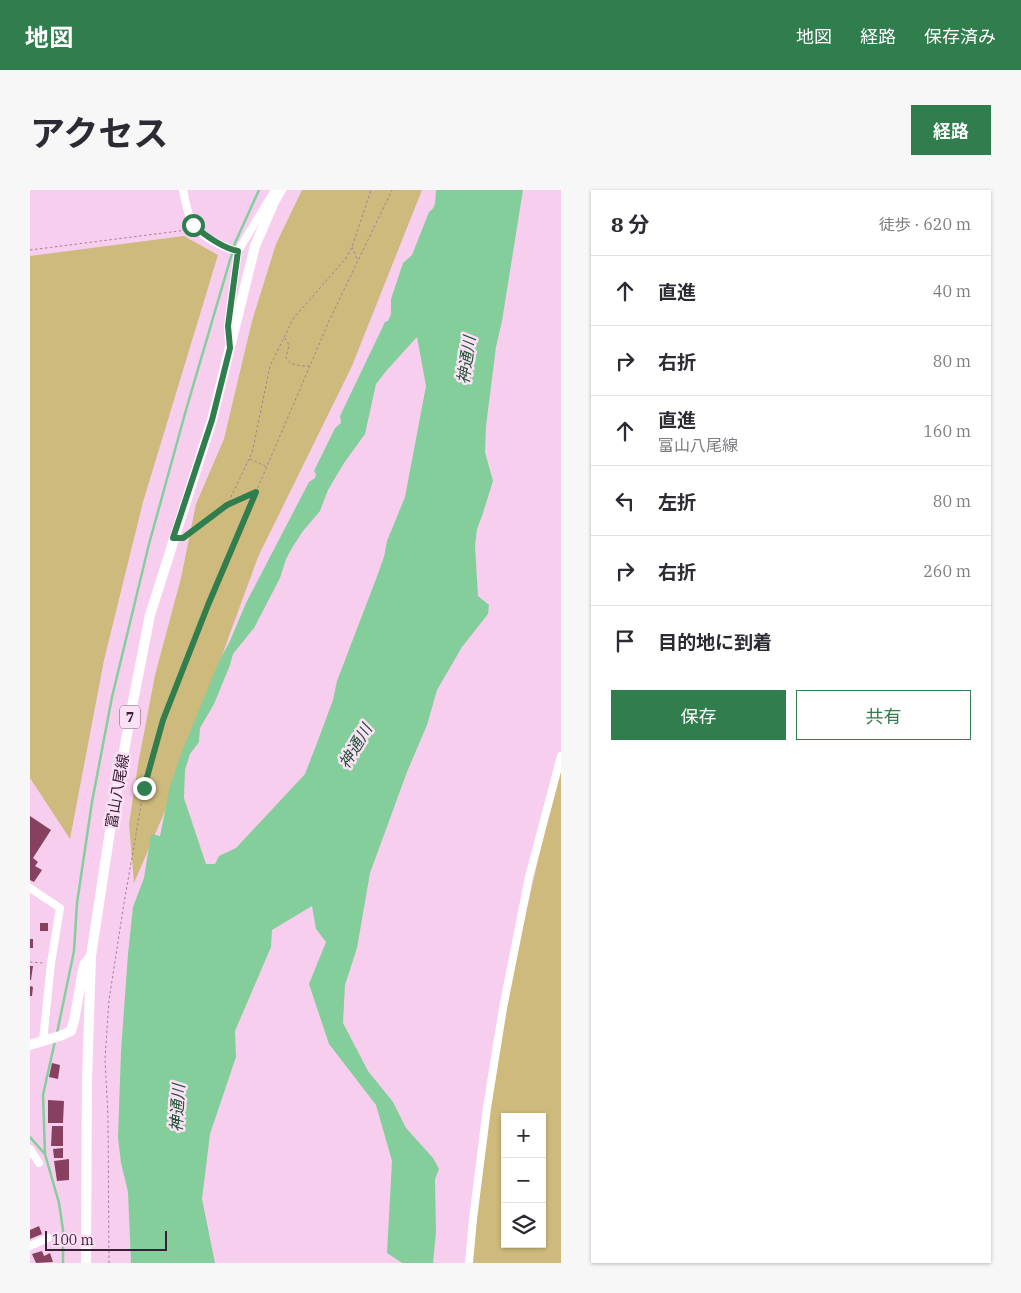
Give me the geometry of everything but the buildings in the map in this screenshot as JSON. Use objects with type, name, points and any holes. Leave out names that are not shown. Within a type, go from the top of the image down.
[{"type":"main road","name":"富山八尾線","points":[[86,1263],[87,1081],[91,956],[112,818],[150,615],[212,420],[255,246],[281,190]]},
{"type":"main road","points":[[30,1045],[71,1031],[84,965],[91,956]]},
{"type":"street","points":[[183,190],[193,225],[229,249],[238,251]]},
{"type":"street","points":[[230,348],[228,326],[238,251],[275,190]]},
{"type":"street","points":[[469,1263],[487,1108],[503,1008],[529,877],[561,756]]},
{"type":"street","points":[[30,888],[60,908],[51,963],[53,1038]]},
{"type":"street","points":[[30,1149],[39,1164]]},
{"type":"street","points":[[30,1246],[48,1238]]},
{"type":"path","points":[[227,505],[249,459],[256,436],[270,366],[293,319],[346,258],[352,247],[371,190]]},
{"type":"path","points":[[109,1263],[108,1117],[105,1059],[109,1000],[144,788],[163,720],[208,605],[310,366],[392,190]]},
{"type":"path","points":[[30,250],[198,229]]},
{"type":"path","points":[[352,247],[358,262]]},
{"type":"path","points":[[284,338],[289,345],[286,358],[288,361],[299,366],[310,366]]},
{"type":"path","points":[[249,459],[266,467]]},
{"type":"path","points":[[173,538],[183,538],[227,505],[256,492]]},
{"type":"path","points":[[30,962],[51,963]]},
{"type":"shaded area","points":[[302,190],[422,190],[352,366],[258,557],[165,811],[134,883],[129,824],[138,765],[155,675],[181,578],[196,504],[224,439],[252,321],[276,244]]},
{"type":"shaded area","points":[[184,236],[218,255],[143,502],[104,660],[70,839],[30,778],[30,256]]},
{"type":"shaded area","points":[[561,767],[561,1263],[472,1263],[485,1138],[506,1013],[531,890]]},
{"type":"water","name":"神通川","points":[[436,190],[523,190],[502,321],[496,347],[486,426],[485,452],[493,481],[477,529],[475,546],[478,596],[489,605],[488,614],[462,647],[437,690],[427,725],[407,772],[370,873],[357,948],[345,985],[343,1023],[368,1071],[393,1102],[406,1128],[433,1158],[439,1169],[435,1179],[436,1232],[433,1263],[402,1263],[387,1253],[392,1161],[376,1105],[329,1044],[309,984],[326,942],[316,929],[312,906],[272,930],[271,947],[235,1031],[236,1057],[210,1134],[202,1199],[215,1263],[131,1263],[128,1192],[121,1163],[118,1138],[121,1051],[133,907],[144,878],[151,834],[160,836],[170,787],[181,754],[220,659],[246,603],[309,482],[315,478],[316,474],[314,471],[335,428],[341,423],[340,416],[385,322],[388,321],[391,314],[391,299],[403,263],[412,255],[429,212],[434,205]],"holes":[[[417,337],[426,386],[405,497],[387,541],[384,557],[337,681],[333,700],[305,774],[236,848],[219,856],[215,864],[206,864],[184,798],[185,770],[190,754],[199,742],[200,728],[214,704],[233,654],[254,628],[280,578],[292,548],[320,511],[328,490],[344,463],[365,434],[376,384]]]},
{"type":"waterway","points":[[57,1033],[74,951],[77,903],[92,802],[112,697],[149,544],[186,410],[235,243],[259,190]]},
{"type":"waterway","points":[[55,1041],[43,1095],[45,1154],[59,1203],[63,1230],[63,1263]]},
{"type":"waterway","points":[[30,1137],[44,1153]]},
{"type":"route","points":[[144,788],[163,720],[208,605],[256,492],[227,505],[183,538],[173,538],[212,420],[230,348],[228,326],[238,251],[229,249],[213,240],[193,225]]}]
